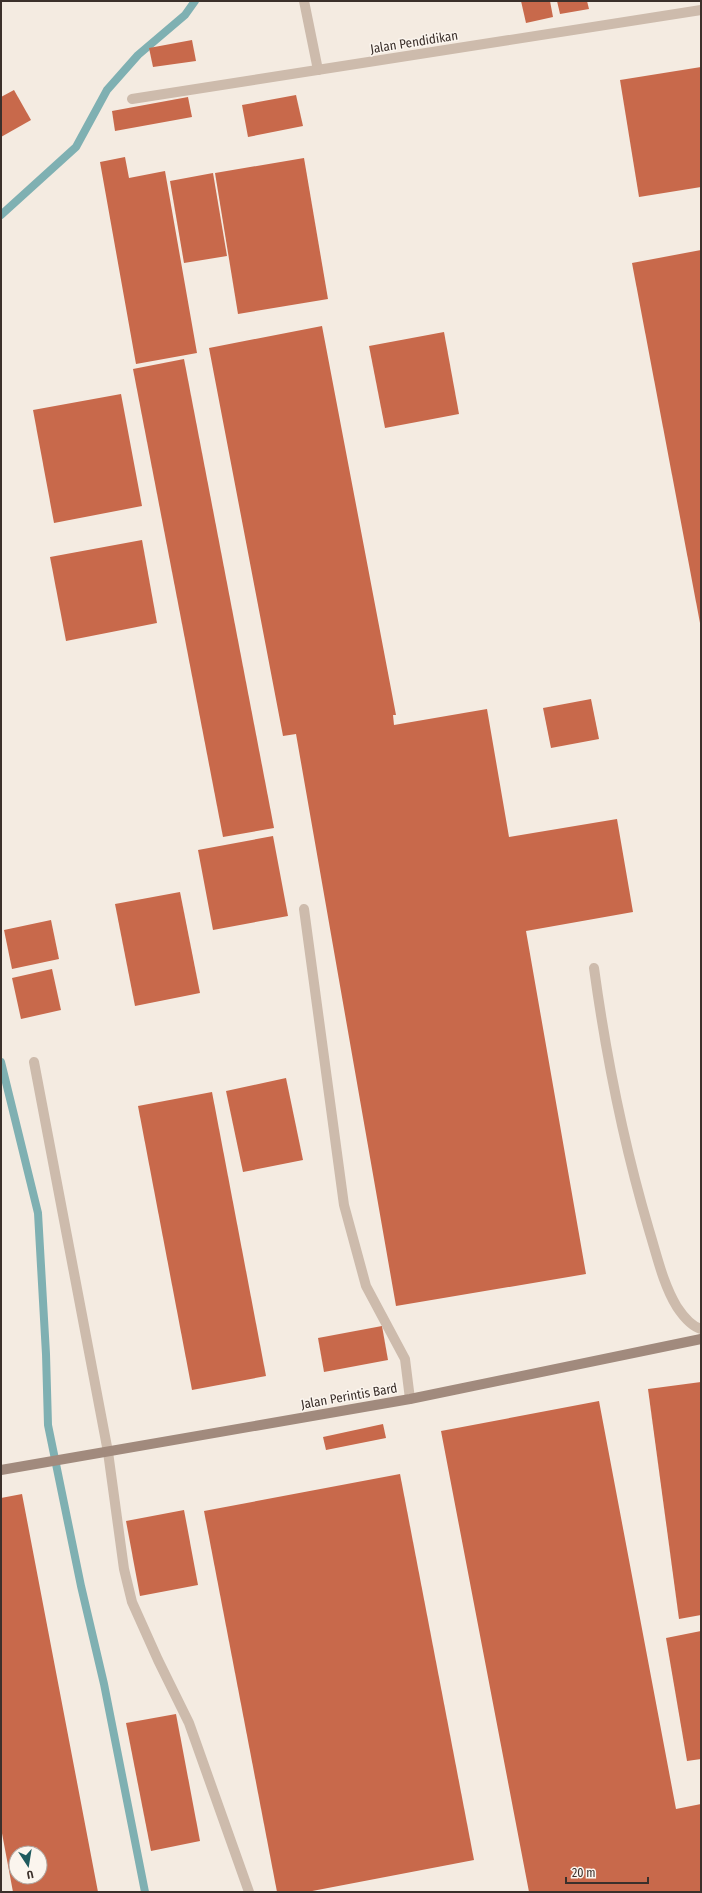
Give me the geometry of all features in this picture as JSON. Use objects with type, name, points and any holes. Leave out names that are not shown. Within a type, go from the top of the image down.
[{"type":"street","points":[[304,1],[318,70]]},
{"type":"street","name":"Jalan Pendidikan","points":[[132,99],[701,10]]},
{"type":"street","points":[[304,909],[344,1205],[366,1286],[405,1359],[410,1399]]},
{"type":"street","points":[[594,968],[601,1023],[638,1194],[662,1273],[677,1307],[693,1327],[701,1329]]},
{"type":"street","points":[[34,1062],[108,1452],[124,1569],[132,1602],[158,1660],[189,1722],[249,1892]]},
{"type":"street","name":"Jalan Perintis Bard","points":[[1,1470],[410,1399],[701,1339]]},
{"type":"building","points":[[521,1],[550,1],[553,17],[526,23]]},
{"type":"building","points":[[557,1],[587,1],[589,9],[560,14]]},
{"type":"building","points":[[192,40],[196,61],[153,67],[149,48]]},
{"type":"building","points":[[701,67],[701,187],[639,197],[620,80]]},
{"type":"building","points":[[14,90],[31,120],[1,137],[1,97]]},
{"type":"building","points":[[296,95],[303,126],[248,137],[242,105]]},
{"type":"building","points":[[188,97],[192,117],[115,131],[112,111]]},
{"type":"building","points":[[125,157],[129,178],[165,171],[197,353],[136,364],[100,162]]},
{"type":"building","points":[[304,158],[328,299],[238,314],[215,173]]},
{"type":"building","points":[[213,173],[227,256],[184,263],[170,181]]},
{"type":"building","points":[[701,250],[701,623],[700,623],[632,263]]},
{"type":"building","points":[[322,326],[396,715],[393,715],[394,725],[487,709],[509,837],[617,819],[633,912],[526,931],[586,1274],[396,1306],[296,734],[283,736],[209,348]]},
{"type":"building","points":[[444,332],[459,414],[385,428],[369,346]]},
{"type":"building","points":[[184,359],[274,828],[223,837],[133,369]]},
{"type":"building","points":[[121,394],[142,506],[54,523],[33,410]]},
{"type":"building","points":[[142,540],[157,623],[66,641],[50,557]]},
{"type":"building","points":[[591,699],[599,739],[551,748],[543,708]]},
{"type":"building","points":[[273,836],[288,916],[213,930],[198,850]]},
{"type":"building","points":[[180,892],[200,993],[135,1006],[115,904]]},
{"type":"building","points":[[51,920],[59,959],[12,969],[4,930]]},
{"type":"building","points":[[52,969],[61,1010],[21,1019],[12,978]]},
{"type":"building","points":[[286,1078],[303,1160],[243,1172],[226,1091]]},
{"type":"building","points":[[212,1092],[266,1376],[192,1390],[138,1106]]},
{"type":"building","points":[[382,1326],[388,1360],[324,1372],[318,1338]]},
{"type":"building","points":[[701,1382],[701,1615],[679,1619],[648,1389]]},
{"type":"building","points":[[599,1401],[676,1809],[701,1804],[701,1892],[529,1892],[441,1431]]},
{"type":"building","points":[[383,1424],[386,1438],[326,1450],[323,1437]]},
{"type":"building","points":[[400,1474],[474,1860],[307,1892],[277,1892],[204,1511]]},
{"type":"building","points":[[22,1494],[98,1892],[13,1892],[12,1885],[48,1885],[48,1845],[8,1845],[8,1865],[1,1828],[1,1498]]},
{"type":"building","points":[[184,1510],[198,1585],[140,1596],[126,1521]]},
{"type":"building","points":[[701,1631],[701,1759],[687,1761],[666,1638]]},
{"type":"building","points":[[176,1714],[200,1841],[151,1851],[126,1723]]},
{"type":"waterway","points":[[1,215],[76,147],[107,90],[138,55],[185,15],[195,1]]},
{"type":"waterway","points":[[1,1062],[38,1213],[46,1354],[48,1425],[81,1586],[104,1684],[145,1892]]}]
